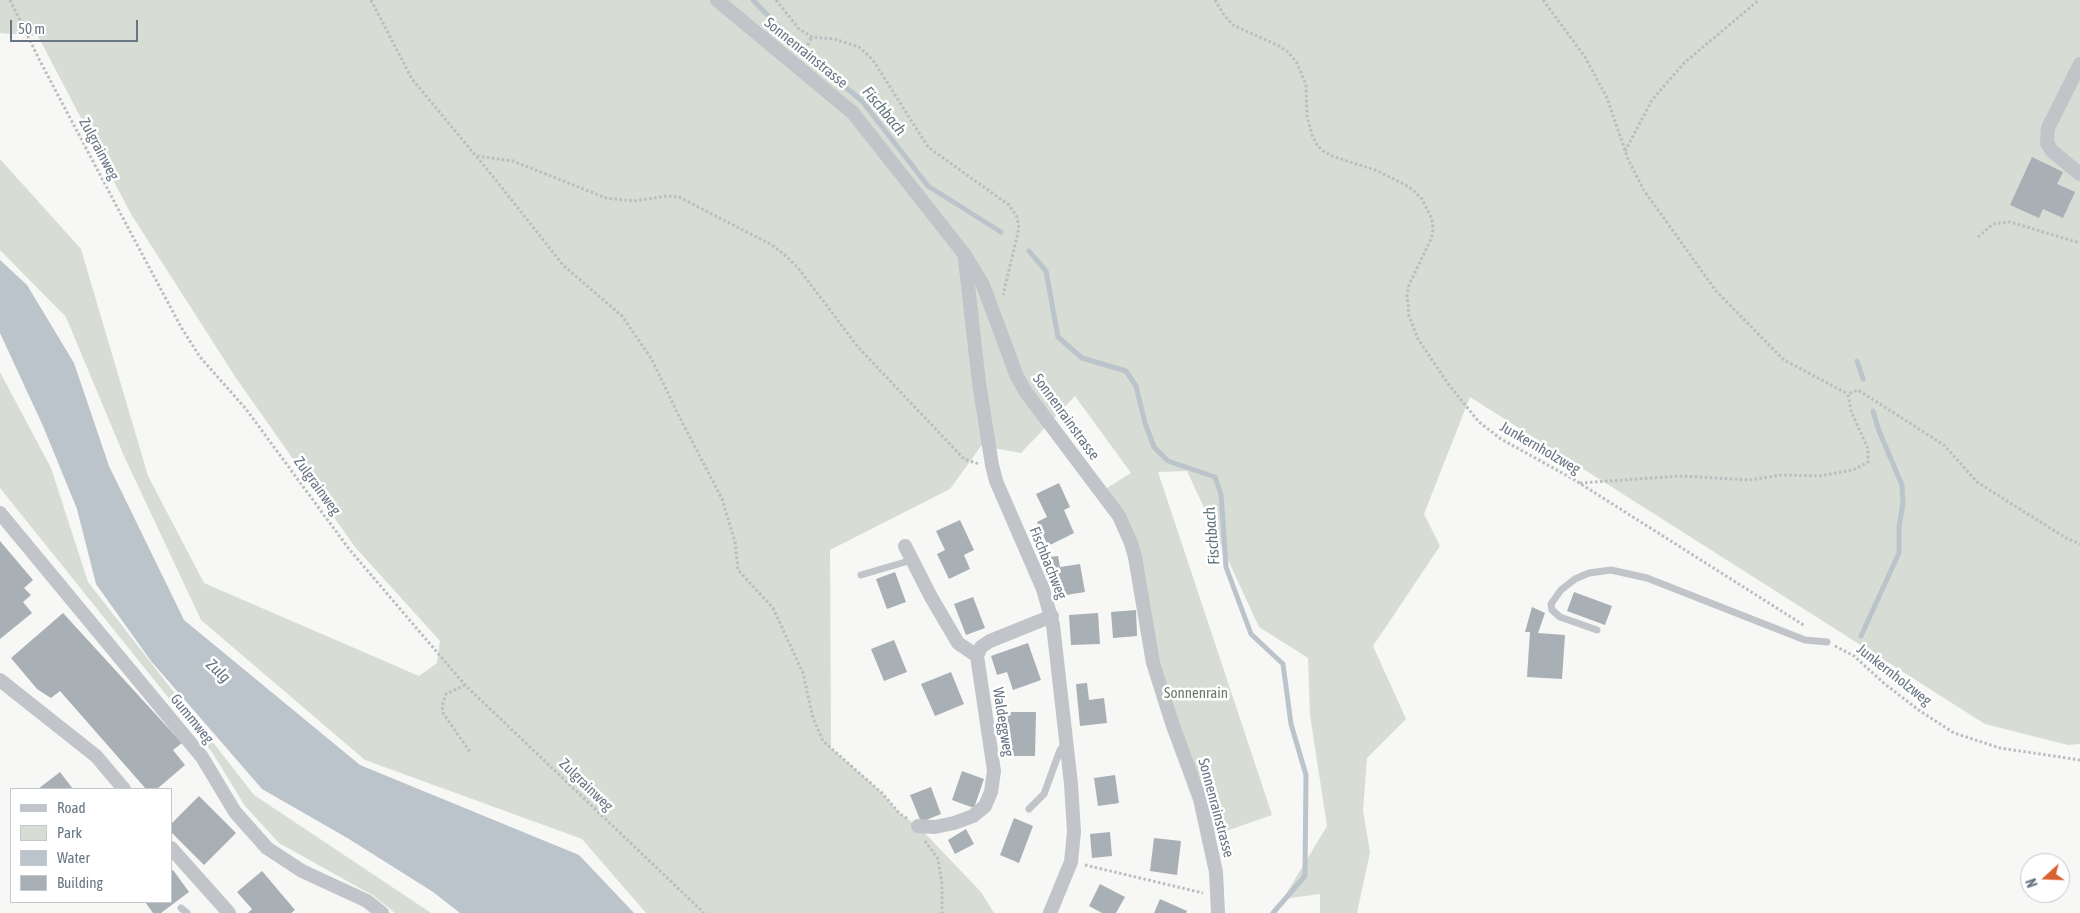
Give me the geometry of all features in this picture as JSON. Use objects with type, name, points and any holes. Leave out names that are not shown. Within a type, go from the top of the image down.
[{"type":"street","name":"Sonnenrainstrasse","points":[[716,0],[853,113],[964,255],[983,285],[1013,366],[1025,391],[1112,504],[1125,529],[1134,557],[1153,663],[1172,723],[1191,771],[1209,837],[1216,872],[1218,913]]},
{"type":"street","points":[[2079,68],[2048,128],[2047,143],[2052,151],[2080,174]]},
{"type":"street","name":"Fischbachweg","points":[[964,255],[978,383],[992,465],[996,481],[1043,588],[1052,616],[1072,803],[1073,850],[1071,862],[1050,913]]},
{"type":"street","name":"Gummweg","points":[[0,513],[202,757],[235,812],[267,848],[302,870],[367,901],[382,913]]},
{"type":"street","points":[[905,546],[958,643],[977,656],[981,647],[990,641],[1052,616]]},
{"type":"street","name":"Waldeggweg","points":[[920,832],[964,820],[980,811],[988,800],[994,771],[977,656]]},
{"type":"street","points":[[0,680],[96,756],[123,788]]},
{"type":"street","points":[[172,849],[229,913]]},
{"type":"lane","points":[[861,575],[912,560]]},
{"type":"lane","points":[[1596,630],[1560,617],[1552,610],[1551,604],[1555,596],[1575,580],[1589,573],[1611,570],[1647,578],[1805,640],[1827,642]]},
{"type":"lane","points":[[1029,808],[1044,794],[1060,750],[1066,742]]},
{"type":"path","name":"Zulgrainweg","points":[[10,0],[40,61],[190,343],[212,372],[246,409],[350,549],[465,685],[704,913]]},
{"type":"path","points":[[372,0],[412,79],[563,265],[622,316],[651,358],[722,499],[735,542],[738,570],[773,608],[803,673],[813,718],[823,741],[882,793],[900,814],[920,832],[938,859],[942,884],[942,913]]},
{"type":"path","points":[[776,0],[799,29],[812,37],[834,39],[859,47],[873,60],[928,147],[1009,205],[1016,216],[1019,228],[1002,300]]},
{"type":"path","name":"Junkernholzweg","points":[[1215,0],[1233,25],[1277,45],[1288,52],[1297,63],[1306,85],[1307,116],[1312,135],[1317,145],[1323,151],[1332,156],[1375,170],[1400,182],[1412,189],[1422,199],[1432,219],[1433,230],[1431,239],[1413,274],[1407,295],[1409,316],[1418,338],[1464,404],[1489,430],[1580,484],[1821,636],[1827,642],[1854,656],[1886,685],[1920,711],[1954,733],[2000,748],[2080,760]]},
{"type":"path","points":[[1543,0],[1585,57],[1607,98],[1625,151],[1643,189],[1716,291],[1784,360],[1848,394],[1858,390],[1893,410],[1944,445],[1977,482],[2066,538],[2080,544]]},
{"type":"path","points":[[1625,151],[1652,100],[1684,63],[1759,0]]},
{"type":"path","points":[[476,156],[513,161],[606,198],[634,200],[679,196],[772,245],[799,269],[858,347],[964,459],[974,464],[992,465]]},
{"type":"path","points":[[1978,237],[1993,224],[2010,222],[2080,243]]},
{"type":"path","points":[[1580,484],[1680,476],[1750,480],[1781,475],[1819,476],[1853,470],[1868,462],[1868,448],[1851,411],[1848,394]]},
{"type":"path","points":[[465,685],[446,694],[442,706],[443,713],[470,752]]},
{"type":"path","points":[[1076,863],[1206,894]]},
{"type":"green space","name":"Sonnenrain","points":[[0,0],[2080,0],[2080,744],[2068,745],[1985,724],[1470,397],[1424,514],[1440,546],[1373,646],[1406,719],[1367,758],[1363,811],[1370,852],[1357,913],[1320,913],[1320,894],[1283,899],[1327,826],[1310,715],[1308,658],[1259,627],[1187,471],[1158,472],[1272,815],[1209,837],[1172,723],[1135,557],[1102,491],[1131,473],[1075,396],[1021,453],[981,446],[950,489],[830,550],[831,748],[882,793],[900,814],[918,826],[981,892],[994,913],[646,913],[582,839],[365,760],[201,620],[124,456],[66,317],[0,250],[0,159],[81,249],[148,476],[204,583],[419,676],[437,663],[440,641],[355,547],[236,378],[131,214],[38,36],[0,33]]},
{"type":"green space","points":[[0,372],[51,468],[88,582],[254,795],[431,913],[395,913],[374,896],[279,843],[245,806],[212,752],[0,488]]},
{"type":"water","name":"Zulg","points":[[0,260],[27,285],[74,363],[109,466],[184,620],[360,765],[579,855],[634,913],[460,913],[433,892],[349,839],[262,789],[151,661],[96,584],[77,509],[43,426],[0,333]]},
{"type":"building","points":[[2032,157],[2063,172],[2057,184],[2075,192],[2063,218],[2043,209],[2039,218],[2010,205]]},
{"type":"building","points":[[1059,483],[1070,507],[1064,510],[1074,533],[1048,546],[1037,522],[1047,517],[1036,494]]},
{"type":"building","points":[[960,520],[974,550],[964,555],[970,569],[949,579],[937,554],[945,550],[936,531]]},
{"type":"building","points":[[0,541],[33,580],[24,588],[31,595],[23,602],[32,613],[0,639]]},
{"type":"building","points":[[1058,556],[1060,567],[1080,564],[1085,592],[1060,596],[1058,579],[1053,580],[1049,557]]},
{"type":"building","points":[[895,572],[906,602],[887,609],[876,579]]},
{"type":"building","points":[[1574,592],[1612,606],[1605,625],[1567,611]]},
{"type":"building","points":[[973,597],[985,628],[966,635],[954,604]]},
{"type":"building","points":[[1532,607],[1545,613],[1538,633],[1565,635],[1562,679],[1527,677],[1530,632],[1525,632]]},
{"type":"building","points":[[1136,610],[1137,636],[1113,638],[1111,612]]},
{"type":"building","points":[[63,613],[182,743],[173,750],[185,765],[158,788],[145,788],[60,691],[51,698],[37,689],[11,658]]},
{"type":"building","points":[[1098,613],[1100,644],[1071,645],[1069,615]]},
{"type":"building","points":[[894,640],[907,672],[884,681],[871,649]]},
{"type":"building","points":[[1028,643],[1041,680],[1013,690],[1007,672],[997,675],[991,656]]},
{"type":"building","points":[[951,672],[964,704],[935,716],[921,684]]},
{"type":"building","points":[[1087,683],[1089,700],[1104,698],[1107,723],[1080,726],[1076,684]]},
{"type":"building","points":[[1007,712],[1036,712],[1035,756],[1007,756]]},
{"type":"building","points":[[962,771],[984,779],[974,808],[952,800]]},
{"type":"building","points":[[60,772],[72,788],[39,788]]},
{"type":"building","points":[[1115,775],[1119,803],[1098,806],[1094,778]]},
{"type":"building","points":[[931,787],[941,814],[921,822],[910,795]]},
{"type":"building","points":[[199,796],[236,833],[204,865],[172,833],[172,823]]},
{"type":"building","points":[[1014,818],[1033,826],[1019,863],[1000,855]]},
{"type":"building","points":[[966,829],[974,844],[955,854],[948,840]]},
{"type":"building","points":[[1110,832],[1112,856],[1092,858],[1090,834]]},
{"type":"building","points":[[1154,838],[1181,841],[1177,875],[1150,871]]},
{"type":"building","points":[[172,871],[189,892],[161,913],[153,913],[146,903],[172,903]]},
{"type":"building","points":[[262,871],[295,910],[291,913],[248,913],[252,909],[237,892]]},
{"type":"building","points":[[1100,884],[1125,897],[1116,913],[1102,913],[1089,906]]},
{"type":"building","points":[[1160,899],[1187,911],[1186,913],[1154,913]]},
{"type":"waterway","name":"Fischbach","points":[[753,0],[798,47],[862,101],[928,186],[1001,232]]},
{"type":"waterway","name":"Fischbach","points":[[1029,251],[1046,271],[1058,337],[1082,358],[1126,371],[1136,386],[1145,423],[1154,447],[1168,461],[1215,477],[1221,494],[1226,567],[1251,634],[1283,664],[1291,724],[1306,775],[1305,876],[1273,913]]},
{"type":"waterway","points":[[1857,361],[1863,379]]},
{"type":"waterway","points":[[1861,636],[1899,553],[1899,527],[1903,503],[1902,485],[1879,431],[1873,411]]}]
